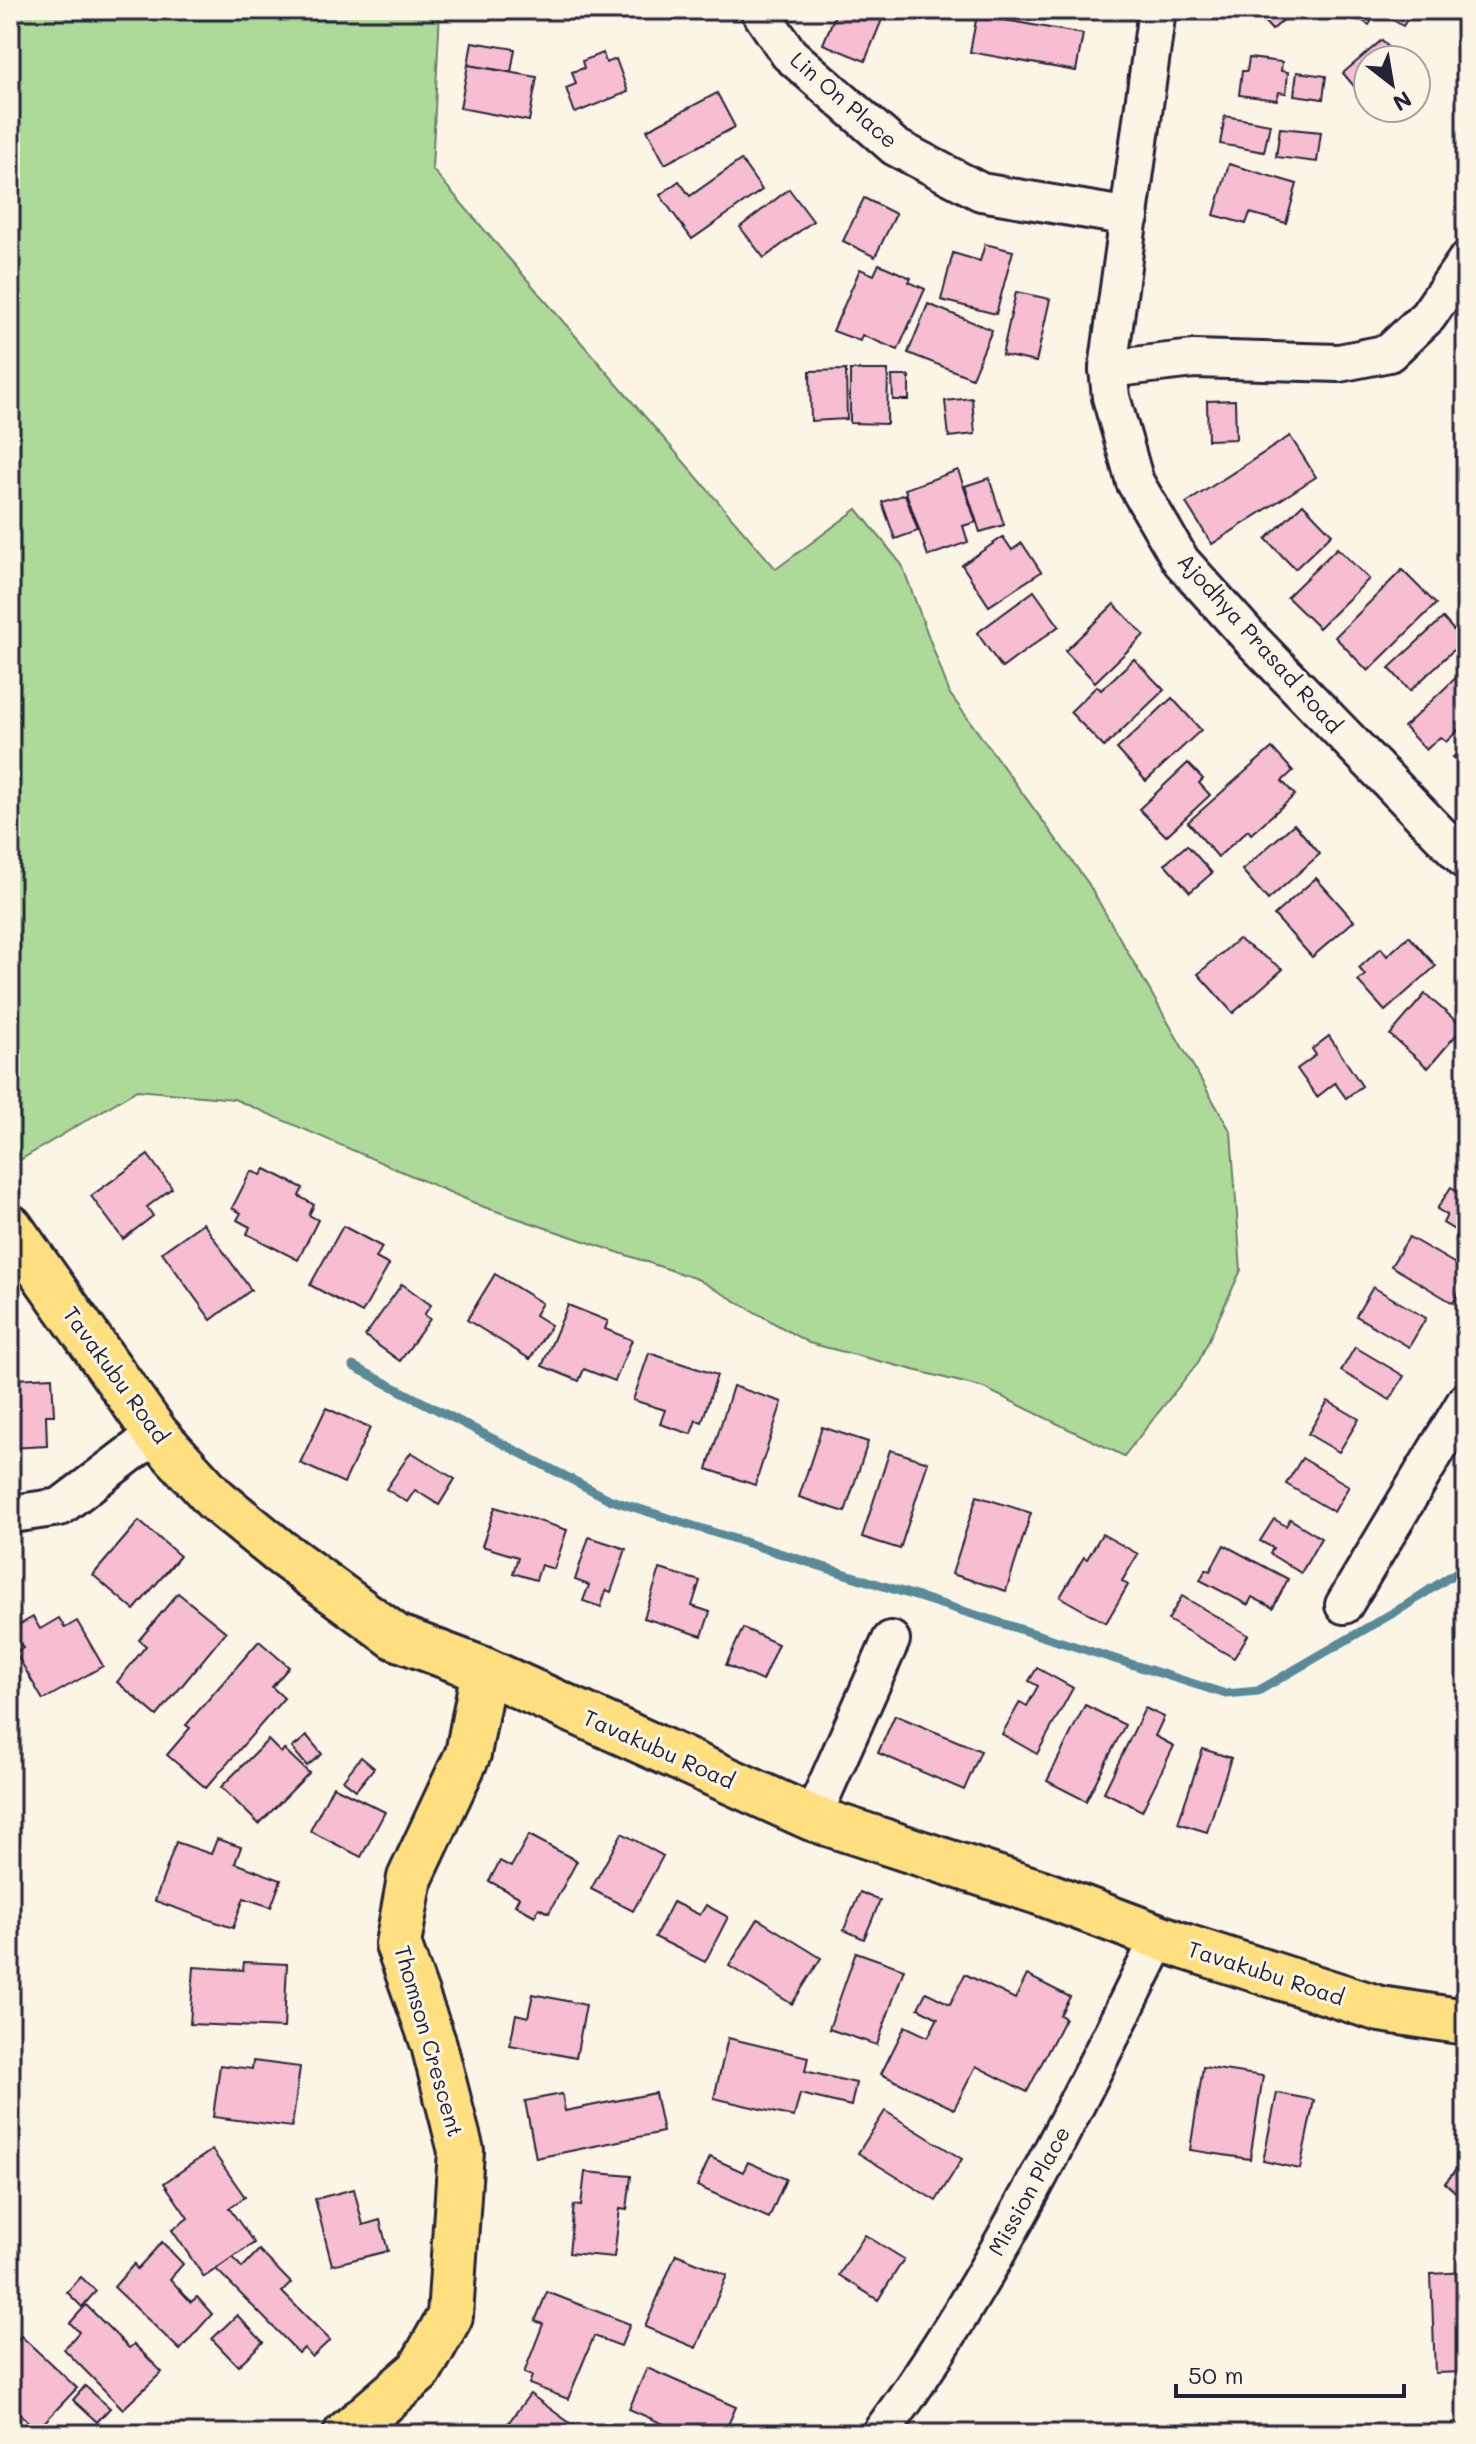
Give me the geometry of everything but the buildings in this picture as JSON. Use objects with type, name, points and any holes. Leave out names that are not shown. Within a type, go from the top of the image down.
[{"type":"main road","name":"Tavakubu Road","points":[[10,1227],[156,1434],[215,1499],[280,1552],[396,1637],[484,1670],[812,1818],[1039,1892],[1186,1947],[1380,2009],[1466,2022]]},
{"type":"main road","name":"Thomson Crescent","points":[[346,2434],[420,2370],[450,2316],[461,2151],[434,2045],[398,1944],[410,1878],[468,1754],[484,1670]]},
{"type":"street","name":"Lin On Place","points":[[759,10],[789,54],[895,147],[981,192],[1130,217]]},
{"type":"street","name":"Ajodhya Prasad Road","points":[[1157,10],[1108,369],[1111,397],[1135,482],[1181,561],[1252,640],[1466,861]]},
{"type":"street","points":[[1108,369],[1194,359],[1339,363],[1389,353],[1428,316],[1466,261]]},
{"type":"street","points":[[1344,1605],[1466,1401]]},
{"type":"street","points":[[10,1512],[60,1507],[156,1434]]},
{"type":"street","points":[[812,1818],[891,1640]]},
{"type":"street","name":"Mission Place","points":[[880,2434],[918,2383],[1040,2179],[1160,1937]]},
{"type":"green space","points":[[10,10],[440,10],[432,169],[776,569],[857,509],[902,565],[950,694],[1088,883],[1231,1132],[1241,1270],[1199,1361],[1124,1456],[984,1388],[809,1343],[697,1279],[484,1207],[234,1099],[137,1090],[10,1166]]},
{"type":"waterway","points":[[353,1366],[611,1500],[1226,1694],[1258,1691],[1405,1606],[1466,1566]]}]
